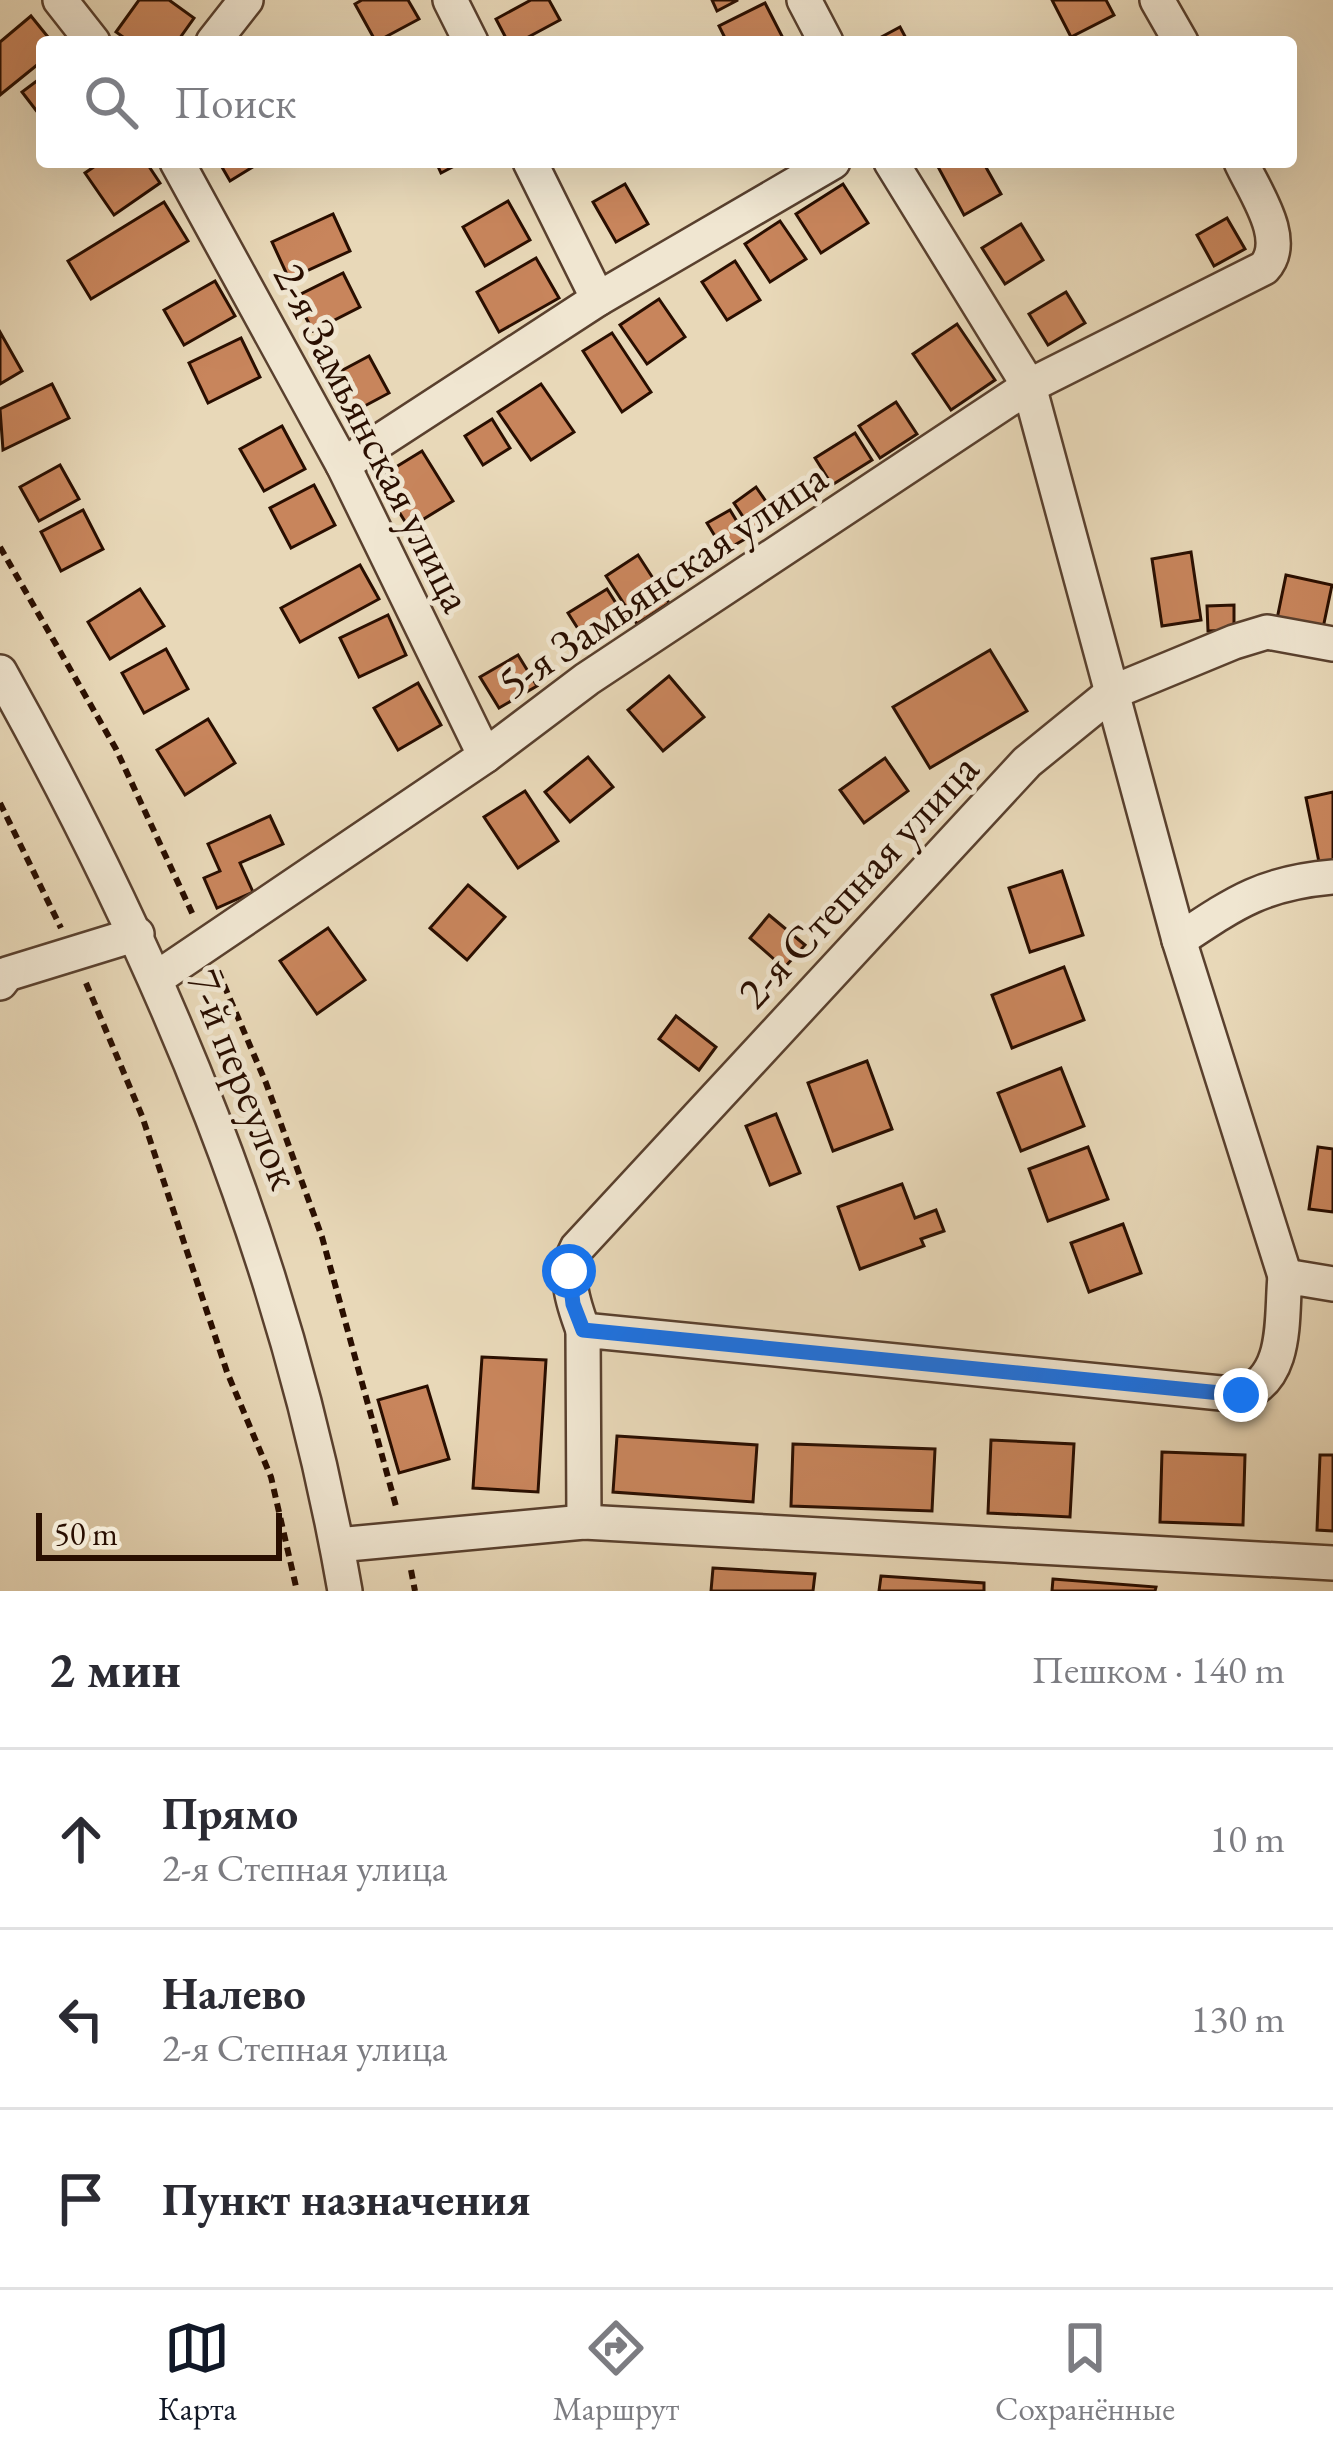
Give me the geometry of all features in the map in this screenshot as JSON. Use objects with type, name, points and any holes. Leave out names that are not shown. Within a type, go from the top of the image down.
[{"type":"street","points":[[60,0],[88,36]]},
{"type":"street","points":[[218,36],[246,0]]},
{"type":"street","points":[[450,0],[468,36]]},
{"type":"street","points":[[804,0],[823,36]]},
{"type":"street","points":[[1157,0],[1177,36]]},
{"type":"street","name":"2-я Замьянская улица","points":[[180,168],[343,465],[485,756]]},
{"type":"street","points":[[533,168],[598,298]]},
{"type":"street","points":[[343,465],[598,298],[823,168]]},
{"type":"street","points":[[583,1330],[1241,1395],[1265,1382],[1276,1364],[1285,1276],[1178,940],[1029,386],[895,168]]},
{"type":"street","name":"5-я Замьянская улица","points":[[157,979],[485,756],[587,679],[1029,386],[1264,268],[1274,247],[1270,225],[1244,168]]},
{"type":"street","name":"2-я Степная улица","points":[[584,1522],[583,1330],[573,1304],[569,1271],[577,1248],[1027,762],[1113,692],[1267,632],[1333,644]]},
{"type":"street","name":"7-й переулок","points":[[0,672],[66,790],[137,934],[254,1224],[295,1365],[346,1591]]},
{"type":"street","points":[[1178,940],[1261,890],[1288,881],[1333,877]]},
{"type":"street","points":[[0,983],[8,974],[137,934]]},
{"type":"street","points":[[1285,1276],[1333,1284]]},
{"type":"street","points":[[338,1545],[584,1522],[1333,1563]]},
{"type":"path","points":[[0,547],[116,748],[266,1083],[322,1238],[405,1537],[415,1591]]},
{"type":"path","points":[[0,803],[73,952],[142,1116],[227,1372],[271,1477],[297,1591]]},
{"type":"building","points":[[139,0],[169,0],[194,18],[181,36],[122,36],[116,32]]},
{"type":"building","points":[[408,0],[419,19],[387,36],[373,36],[355,4]]},
{"type":"building","points":[[531,0],[549,0],[560,20],[530,36],[505,36],[496,19]]},
{"type":"building","points":[[712,0],[738,0],[717,11]]},
{"type":"building","points":[[1052,0],[1106,0],[1114,15],[1070,36]]},
{"type":"building","points":[[765,3],[782,36],[724,36],[719,26]]},
{"type":"building","points":[[31,16],[47,36],[36,36],[36,66],[0,95],[0,42]]},
{"type":"building","points":[[900,27],[905,36],[883,36]]},
{"type":"building","points":[[36,82],[36,110],[22,92]]},
{"type":"building","points":[[92,168],[150,168],[160,183],[114,215],[85,173]]},
{"type":"building","points":[[222,168],[251,168],[230,181]]},
{"type":"building","points":[[939,168],[986,168],[1001,194],[964,215]]},
{"type":"building","points":[[625,184],[648,224],[616,242],[593,202]]},
{"type":"building","points":[[843,184],[868,223],[821,253],[796,214]]},
{"type":"building","points":[[508,201],[530,240],[485,266],[463,227]]},
{"type":"building","points":[[164,202],[188,241],[91,299],[68,261]]},
{"type":"building","points":[[333,214],[350,251],[289,279],[272,242]]},
{"type":"building","points":[[1227,218],[1245,249],[1214,266],[1197,235]]},
{"type":"building","points":[[780,221],[806,259],[770,282],[745,244]]},
{"type":"building","points":[[1021,224],[1043,260],[1005,284],[982,248]]},
{"type":"building","points":[[536,258],[559,298],[499,332],[477,292]]},
{"type":"building","points":[[735,261],[760,300],[727,320],[702,282]]},
{"type":"building","points":[[343,273],[360,307],[313,331],[295,297]]},
{"type":"building","points":[[215,281],[235,316],[184,345],[164,310]]},
{"type":"building","points":[[1066,292],[1085,323],[1048,345],[1029,314]]},
{"type":"building","points":[[659,299],[685,337],[647,364],[620,325]]},
{"type":"building","points":[[957,324],[995,380],[951,410],[913,354]]},
{"type":"building","points":[[0,332],[22,371],[0,384]]},
{"type":"building","points":[[612,333],[651,392],[622,412],[583,351]]},
{"type":"building","points":[[241,338],[260,377],[208,403],[189,363]]},
{"type":"building","points":[[369,356],[389,393],[344,417],[324,380]]},
{"type":"building","points":[[52,384],[69,418],[3,450],[0,409]]},
{"type":"building","points":[[541,384],[574,432],[531,460],[498,412]]},
{"type":"building","points":[[896,402],[917,434],[880,458],[859,426]]},
{"type":"building","points":[[492,419],[510,448],[483,465],[465,436]]},
{"type":"building","points":[[282,426],[305,469],[264,491],[240,449]]},
{"type":"building","points":[[855,433],[872,460],[832,485],[815,458]]},
{"type":"building","points":[[422,451],[453,501],[409,528],[378,478]]},
{"type":"building","points":[[60,465],[79,499],[39,521],[20,487]]},
{"type":"building","points":[[314,485],[335,525],[291,548],[270,508]]},
{"type":"building","points":[[756,487],[778,519],[755,535],[734,503]]},
{"type":"building","points":[[83,510],[103,549],[61,571],[41,532]]},
{"type":"building","points":[[730,510],[747,538],[724,551],[707,523]]},
{"type":"building","points":[[1191,552],[1201,620],[1162,626],[1152,559]]},
{"type":"building","points":[[638,555],[669,603],[637,624],[606,576]]},
{"type":"building","points":[[360,565],[379,599],[300,642],[281,608]]},
{"type":"building","points":[[1286,575],[1332,585],[1323,628],[1277,619]]},
{"type":"building","points":[[140,589],[164,626],[110,659],[88,622]]},
{"type":"building","points":[[607,589],[626,619],[587,643],[568,613]]},
{"type":"building","points":[[1234,605],[1234,630],[1208,631],[1207,606]]},
{"type":"building","points":[[388,615],[406,655],[359,677],[340,638]]},
{"type":"building","points":[[166,649],[188,689],[144,713],[122,673]]},
{"type":"building","points":[[990,650],[1027,711],[930,768],[893,707]]},
{"type":"building","points":[[518,655],[537,686],[499,708],[480,677]]},
{"type":"building","points":[[669,676],[704,717],[663,751],[628,710]]},
{"type":"building","points":[[418,683],[441,725],[398,750],[374,708]]},
{"type":"building","points":[[208,719],[235,763],[185,795],[157,750]]},
{"type":"building","points":[[588,757],[613,787],[570,822],[545,792]]},
{"type":"building","points":[[885,758],[908,791],[864,823],[840,790]]},
{"type":"building","points":[[525,791],[558,841],[518,868],[484,817]]},
{"type":"building","points":[[1333,792],[1333,865],[1320,867],[1306,798]]},
{"type":"building","points":[[270,816],[283,844],[240,863],[253,892],[217,908],[204,878],[220,871],[208,844]]},
{"type":"building","points":[[1062,871],[1083,935],[1030,952],[1009,888]]},
{"type":"building","points":[[468,885],[505,917],[467,960],[430,928]]},
{"type":"building","points":[[769,915],[805,945],[784,968],[750,938]]},
{"type":"building","points":[[328,928],[365,980],[317,1014],[280,961]]},
{"type":"building","points":[[1064,967],[1084,1020],[1012,1048],[992,995]]},
{"type":"building","points":[[676,1016],[716,1047],[699,1070],[659,1039]]},
{"type":"building","points":[[867,1061],[892,1129],[833,1151],[808,1083]]},
{"type":"building","points":[[1061,1068],[1084,1126],[1021,1151],[998,1093]]},
{"type":"building","points":[[776,1114],[800,1173],[770,1185],[746,1126]]},
{"type":"building","points":[[1088,1147],[1108,1199],[1048,1221],[1029,1169]]},
{"type":"building","points":[[1318,1147],[1333,1149],[1333,1212],[1309,1209]]},
{"type":"building","points":[[902,1184],[915,1218],[936,1210],[944,1231],[921,1239],[924,1246],[860,1269],[838,1207]]},
{"type":"building","points":[[1123,1224],[1141,1273],[1089,1292],[1071,1243]]},
{"type":"building","points":[[482,1357],[546,1360],[538,1492],[473,1488]]},
{"type":"building","points":[[427,1386],[449,1459],[399,1473],[378,1400]]},
{"type":"building","points":[[617,1436],[757,1445],[753,1502],[613,1492]]},
{"type":"building","points":[[991,1440],[1074,1444],[1070,1517],[988,1513]]},
{"type":"building","points":[[793,1444],[935,1449],[932,1511],[791,1506]]},
{"type":"building","points":[[1162,1452],[1245,1455],[1243,1525],[1160,1522]]},
{"type":"building","points":[[1320,1455],[1333,1455],[1333,1531],[1317,1530]]},
{"type":"building","points":[[713,1568],[815,1574],[813,1591],[711,1591]]},
{"type":"building","points":[[881,1576],[984,1583],[984,1591],[879,1591]]},
{"type":"building","points":[[1053,1579],[1156,1587],[1155,1591],[1052,1591]]},
{"type":"route","points":[[569,1271],[573,1304],[583,1330],[1241,1395]]}]
